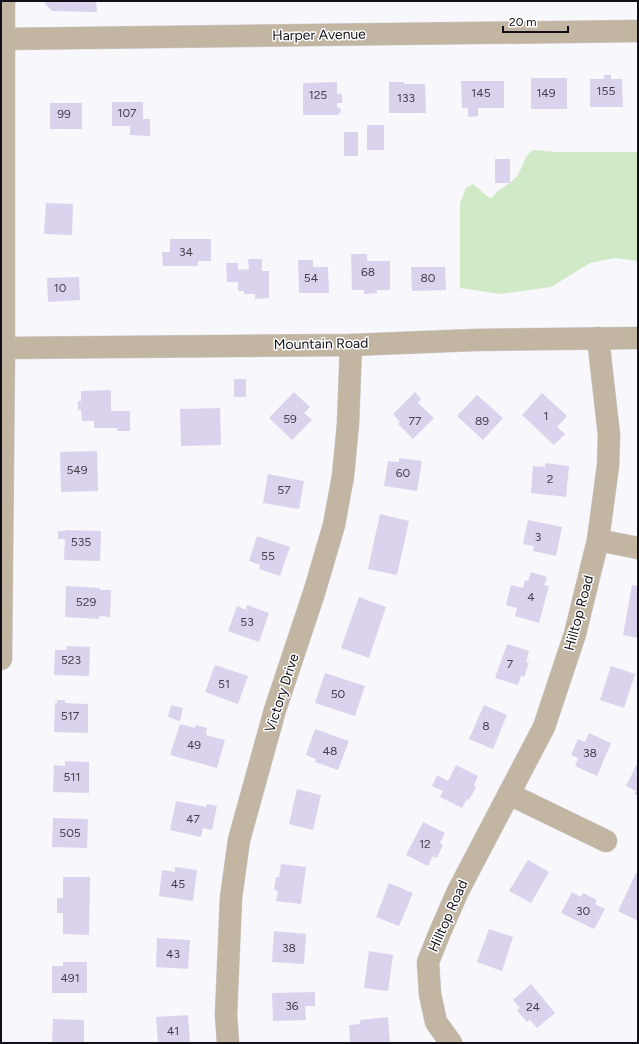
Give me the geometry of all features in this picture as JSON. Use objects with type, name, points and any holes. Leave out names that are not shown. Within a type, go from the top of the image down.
[{"type":"street","points":[[1,659],[4,348],[2,40],[4,1]]},
{"type":"street","name":"Harper Avenue","points":[[2,40],[638,31]]},
{"type":"street","name":"Hilltop Road","points":[[451,1043],[436,1022],[430,994],[428,962],[458,891],[544,727],[575,634],[598,540],[608,466],[609,435],[598,338]]},
{"type":"street","name":"Mountain Road","points":[[4,348],[351,345],[475,340],[638,338]]},
{"type":"street","name":"Victory Drive","points":[[228,1043],[226,1015],[231,898],[239,840],[264,746],[314,593],[334,526],[343,476],[348,431],[351,345]]},
{"type":"street","points":[[598,540],[638,548]]},
{"type":"street","points":[[509,794],[606,841]]},
{"type":"green space","points":[[533,150],[556,152],[638,152],[638,261],[615,258],[590,263],[551,287],[501,294],[460,288],[460,203],[466,188],[473,184],[491,198],[518,175],[527,155]]},
{"type":"building","points":[[45,1],[96,1],[97,12],[52,11],[45,4]]},
{"type":"building","points":[[604,75],[611,75],[611,79],[622,79],[623,107],[590,107],[590,79],[604,79]]},
{"type":"building","points":[[531,78],[567,78],[567,109],[531,109]]},
{"type":"building","points":[[461,81],[504,81],[504,108],[478,108],[478,116],[468,117],[468,108],[462,108]]},
{"type":"building","points":[[337,82],[337,94],[342,94],[342,103],[337,103],[337,107],[340,108],[341,111],[339,114],[303,115],[303,83]]},
{"type":"building","points":[[389,82],[425,84],[426,113],[389,113]]},
{"type":"building","points":[[112,102],[143,102],[143,119],[150,119],[150,136],[130,135],[130,126],[112,126]]},
{"type":"building","points":[[50,103],[82,103],[82,129],[50,129]]},
{"type":"building","points":[[367,125],[384,125],[384,150],[367,150]]},
{"type":"building","points":[[344,132],[358,132],[358,156],[344,156]]},
{"type":"building","points":[[495,159],[510,159],[510,183],[495,183]]},
{"type":"building","points":[[46,203],[73,204],[72,235],[44,234]]},
{"type":"building","points":[[170,239],[211,239],[211,261],[198,261],[198,266],[163,266],[162,252],[170,252]]},
{"type":"building","points":[[351,254],[367,254],[367,261],[390,261],[390,290],[377,290],[377,293],[364,294],[364,290],[352,290]]},
{"type":"building","points":[[248,259],[262,259],[262,271],[269,271],[269,298],[255,299],[255,294],[244,294],[244,291],[238,291],[238,282],[227,282],[226,263],[238,263],[238,270],[249,269]]},
{"type":"building","points":[[298,260],[313,260],[313,267],[328,267],[329,293],[299,293]]},
{"type":"building","points":[[411,267],[445,267],[446,290],[412,291]]},
{"type":"building","points":[[79,277],[80,300],[48,302],[47,278]]},
{"type":"building","points":[[234,379],[246,379],[246,397],[234,397]]},
{"type":"building","points":[[111,390],[111,411],[130,411],[130,431],[117,431],[117,428],[94,428],[94,421],[82,421],[81,410],[78,410],[78,401],[81,401],[81,391]]},
{"type":"building","points":[[294,392],[310,407],[304,413],[312,420],[292,440],[269,418]]},
{"type":"building","points":[[415,392],[421,399],[418,403],[434,418],[413,439],[398,424],[400,422],[393,414]]},
{"type":"building","points":[[542,393],[567,416],[557,427],[565,434],[554,445],[522,415]]},
{"type":"building","points":[[477,395],[503,418],[483,440],[457,416]]},
{"type":"building","points":[[220,408],[221,445],[181,446],[180,409]]},
{"type":"building","points":[[97,451],[98,491],[61,492],[60,452]]},
{"type":"building","points":[[399,458],[422,461],[417,491],[384,486],[388,461],[399,462]]},
{"type":"building","points":[[545,463],[569,466],[566,497],[531,493],[533,466],[545,467]]},
{"type":"building","points":[[268,474],[304,481],[299,509],[263,503]]},
{"type":"building","points":[[380,514],[409,521],[397,575],[368,569]]},
{"type":"building","points":[[528,520],[562,527],[556,556],[533,551],[534,546],[523,544]]},
{"type":"building","points":[[58,531],[101,531],[100,561],[64,560],[65,539],[58,539]]},
{"type":"building","points":[[257,536],[290,547],[280,576],[259,569],[260,565],[249,561]]},
{"type":"building","points":[[531,572],[547,577],[544,585],[549,586],[539,623],[515,616],[517,608],[506,605],[511,585],[523,588],[525,580],[528,581]]},
{"type":"building","points":[[632,585],[638,586],[638,638],[623,635]]},
{"type":"building","points":[[66,586],[111,590],[110,617],[99,616],[99,619],[65,617]]},
{"type":"building","points":[[359,597],[386,607],[369,658],[341,648]]},
{"type":"building","points":[[247,605],[269,613],[259,642],[228,631],[237,606],[246,610]]},
{"type":"building","points":[[507,644],[529,651],[526,662],[529,663],[524,677],[521,676],[518,685],[495,678]]},
{"type":"building","points":[[67,646],[90,647],[89,676],[54,675],[55,650],[66,650]]},
{"type":"building","points":[[215,665],[248,676],[238,704],[205,692]]},
{"type":"building","points":[[611,666],[635,674],[624,708],[600,700]]},
{"type":"building","points":[[325,673],[365,686],[355,716],[315,703]]},
{"type":"building","points":[[57,700],[65,700],[65,703],[88,704],[88,733],[54,732],[55,703],[57,703]]},
{"type":"building","points":[[171,705],[183,708],[180,721],[168,717]]},
{"type":"building","points":[[484,705],[507,715],[493,749],[469,739]]},
{"type":"building","points":[[180,724],[195,728],[196,725],[207,728],[206,735],[225,740],[217,768],[170,755]]},
{"type":"building","points":[[315,729],[349,741],[338,770],[315,762],[316,759],[306,755]]},
{"type":"building","points":[[589,733],[611,743],[597,776],[575,766],[578,758],[571,755],[578,739],[585,742]]},
{"type":"building","points":[[65,761],[89,762],[89,793],[53,792],[54,765],[65,766]]},
{"type":"building","points":[[637,764],[638,796],[634,794],[636,791],[626,786]]},
{"type":"building","points":[[456,765],[478,776],[474,785],[476,787],[469,800],[467,799],[462,808],[440,797],[443,791],[432,786],[437,775],[448,781]]},
{"type":"building","points":[[297,789],[321,795],[313,830],[289,824]]},
{"type":"building","points":[[176,801],[206,807],[207,804],[217,806],[212,830],[203,828],[201,837],[170,830]]},
{"type":"building","points":[[53,818],[88,819],[87,848],[52,847]]},
{"type":"building","points":[[423,822],[445,833],[440,843],[443,845],[437,858],[433,856],[428,866],[406,855]]},
{"type":"building","points":[[528,860],[549,872],[531,903],[509,891]]},
{"type":"building","points":[[281,864],[306,867],[301,904],[276,901],[278,891],[274,890],[276,877],[279,877]]},
{"type":"building","points":[[175,867],[197,870],[193,901],[159,896],[162,870],[175,872]]},
{"type":"building","points":[[636,873],[638,874],[638,921],[618,911]]},
{"type":"building","points":[[63,877],[90,877],[89,935],[63,934],[63,913],[57,913],[57,898],[63,898]]},
{"type":"building","points":[[389,883],[413,893],[399,926],[376,917]]},
{"type":"building","points":[[572,892],[581,897],[583,893],[597,900],[595,904],[605,909],[594,929],[561,913]]},
{"type":"building","points":[[489,929],[513,937],[502,971],[477,962]]},
{"type":"building","points":[[274,931],[306,934],[304,964],[272,962]]},
{"type":"building","points":[[157,938],[190,940],[188,969],[156,967]]},
{"type":"building","points":[[369,951],[393,955],[388,991],[364,988]]},
{"type":"building","points":[[63,962],[87,962],[87,993],[52,993],[52,966],[63,966]]},
{"type":"building","points":[[531,984],[555,1013],[537,1028],[530,1020],[527,1022],[517,1010],[520,1008],[513,1000]]},
{"type":"building","points":[[315,992],[315,1006],[305,1006],[306,1020],[273,1021],[272,993]]},
{"type":"building","points":[[188,1015],[190,1043],[158,1043],[156,1017]]},
{"type":"building","points":[[388,1017],[390,1043],[350,1043],[349,1025],[360,1024],[360,1020]]},
{"type":"building","points":[[53,1019],[84,1020],[84,1043],[52,1043]]}]
